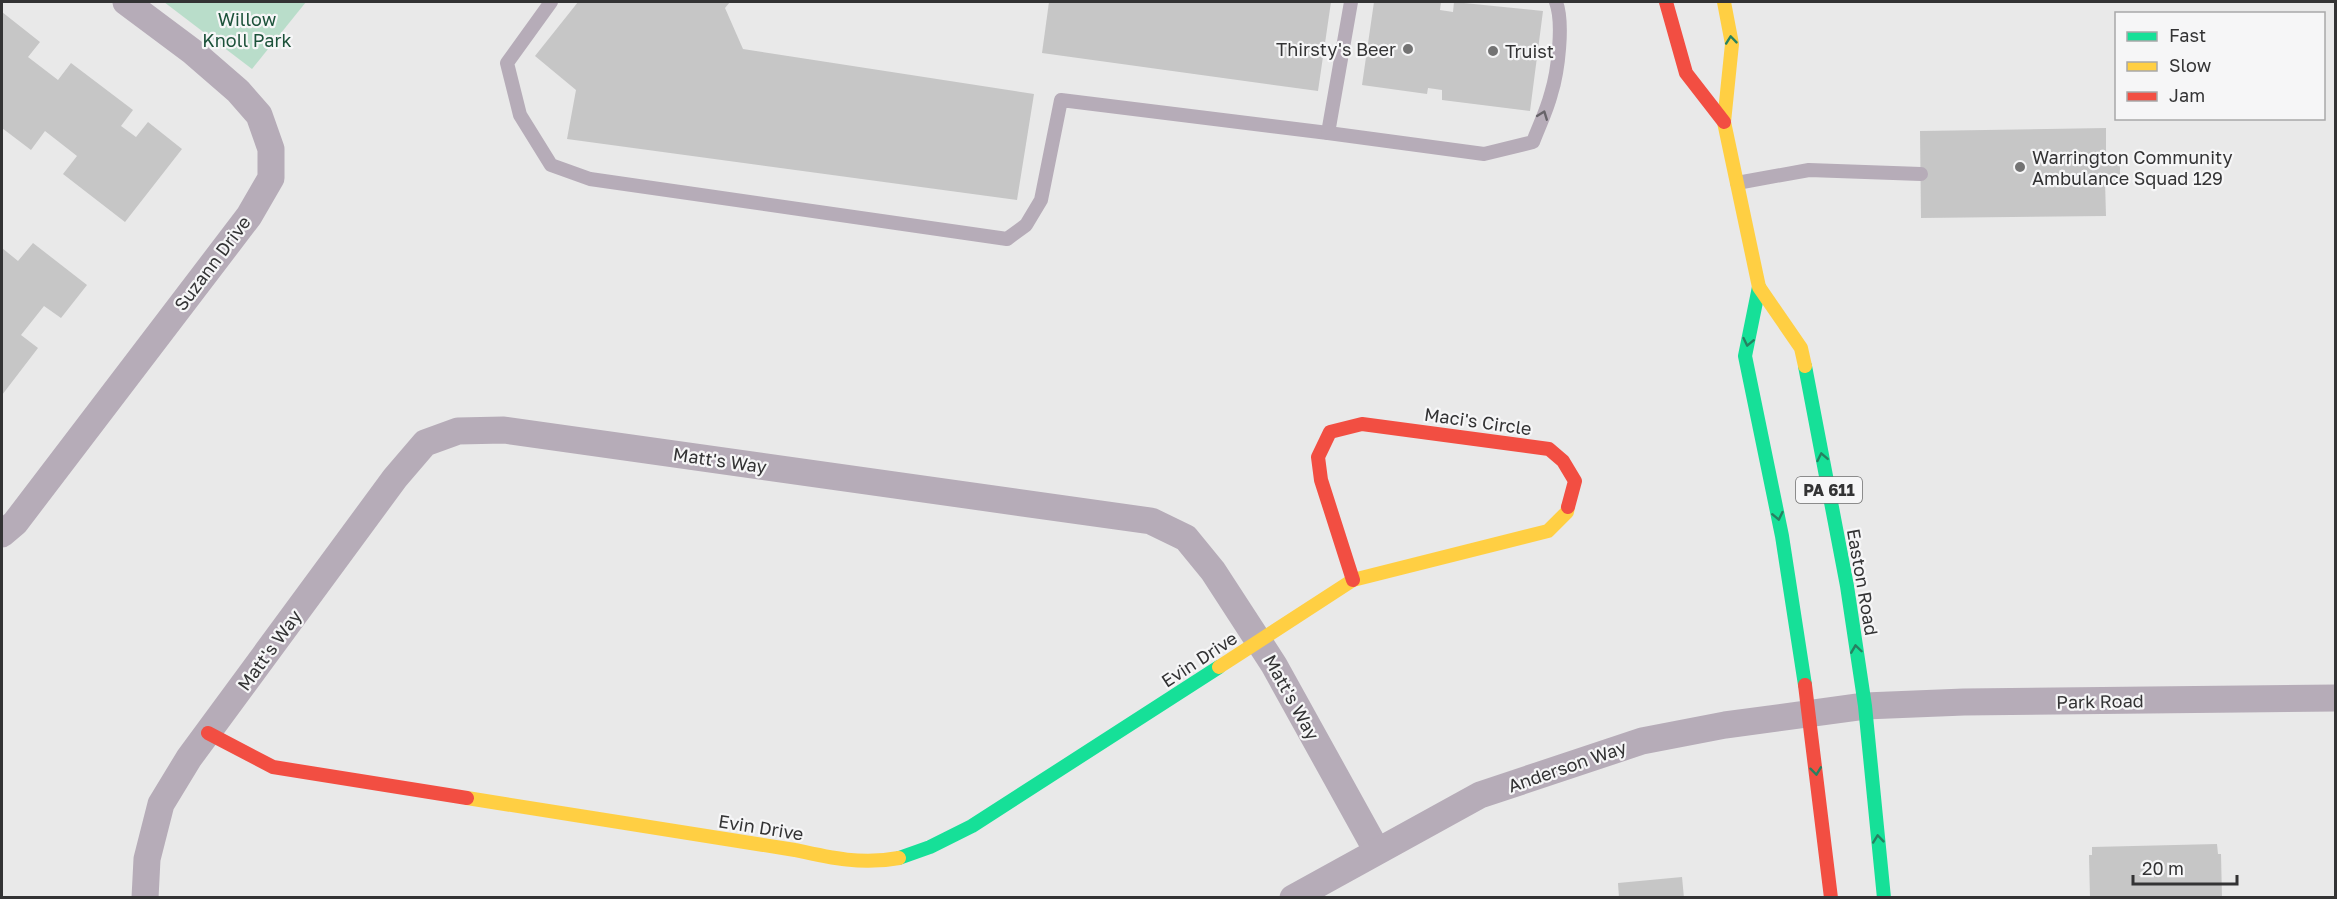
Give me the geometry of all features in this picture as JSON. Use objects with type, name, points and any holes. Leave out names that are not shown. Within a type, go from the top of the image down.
[{"type":"main road","name":"Easton Road","points":[[1666,2],[1686,73],[1724,122]]},
{"type":"main road","name":"Easton Road","points":[[1724,2],[1732,44],[1724,122],[1759,287],[1801,348],[1847,586],[1865,706],[1884,897]]},
{"type":"main road","name":"Easton Road","points":[[1759,287],[1745,356],[1782,536],[1809,713],[1831,897]]},
{"type":"main road","name":"Maci's Circle","points":[[1260,641],[1353,580],[1548,531],[1567,512],[1575,481],[1563,461],[1549,449],[1362,424],[1330,432],[1318,457],[1321,480],[1353,580]]},
{"type":"main road","name":"Evin Drive","points":[[208,733],[273,767],[795,850],[855,862],[896,859],[936,846],[972,826],[1260,641]]},
{"type":"street","name":"Suzann Drive","points":[[2,534],[15,523],[249,216],[270,178],[271,149],[259,115],[238,91],[202,60],[126,2]]},
{"type":"street","name":"Matt's Way","points":[[145,897],[147,859],[161,804],[189,758],[395,478],[425,443],[458,431],[504,430],[1151,521],[1186,538],[1213,571],[1260,641],[1377,851]]},
{"type":"street","name":"Park Road","points":[[1865,706],[1964,702],[2336,698]]},
{"type":"street","name":"Anderson Way","points":[[1293,897],[1480,795],[1642,741],[1725,725],[1865,706]]},
{"type":"lane","points":[[551,2],[507,63],[520,115],[551,165],[590,179],[1007,239],[1026,225],[1041,200],[1061,100],[1484,154],[1533,142],[1552,93],[1558,45],[1559,9],[1556,2]]},
{"type":"lane","points":[[1328,133],[1351,2]]},
{"type":"lane","points":[[1737,183],[1809,170],[1921,174]]},
{"type":"green space","name":"Willow Knoll Park","points":[[164,2],[306,2],[252,69]]},
{"type":"building","points":[[578,2],[730,2],[725,8],[743,49],[1034,94],[1017,200],[567,139],[576,90],[535,56]]},
{"type":"building","points":[[1049,2],[1331,2],[1318,91],[1042,53]]},
{"type":"building","points":[[1374,2],[1441,2],[1440,10],[1453,12],[1454,2],[1543,11],[1530,111],[1442,100],[1442,90],[1428,88],[1427,94],[1362,85]]},
{"type":"building","points":[[2,12],[40,42],[28,57],[58,80],[71,63],[133,110],[121,126],[136,137],[148,122],[182,149],[125,222],[63,174],[77,156],[45,131],[31,150],[2,128]]},
{"type":"building","name":"Warrington Community Ambulance Squad 129","points":[[2106,128],[2106,160],[2120,160],[2120,181],[2105,181],[2106,216],[1921,218],[1920,131]]},
{"type":"building","points":[[33,243],[87,285],[61,318],[44,306],[21,335],[38,348],[2,395],[2,248],[18,261]]},
{"type":"building","points":[[2217,844],[2218,854],[2221,854],[2222,898],[2090,898],[2089,855],[2092,855],[2092,847]]},
{"type":"building","points":[[1682,877],[1684,898],[1619,898],[1618,883]]},
{"type":"traffic: fast","points":[[1759,287],[1745,356],[1782,536],[1805,685]]},
{"type":"traffic: fast","points":[[1805,366],[1847,586],[1865,706],[1884,898]]},
{"type":"traffic: fast","points":[[899,858],[930,847],[972,826],[1219,667]]},
{"type":"traffic: slow","points":[[1724,2],[1732,44],[1724,122],[1759,287],[1801,348],[1805,366]]},
{"type":"traffic: slow","points":[[1219,667],[1353,580],[1548,531],[1567,512],[1568,507]]},
{"type":"traffic: slow","points":[[467,798],[834,858],[859,861],[899,858]]},
{"type":"traffic: jam","points":[[1666,2],[1686,73],[1724,122]]},
{"type":"traffic: jam","points":[[1353,580],[1321,480],[1318,457],[1330,432],[1362,424],[1549,449],[1563,461],[1575,481],[1568,507]]},
{"type":"traffic: jam","points":[[1805,685],[1831,898]]},
{"type":"traffic: jam","points":[[208,733],[273,767],[467,798]]},
{"type":"place","name":"Thirsty's Beer","points":[[1408,49]]},
{"type":"place","name":"Truist","points":[[1493,51]]},
{"type":"place","name":"Warrington Community Ambulance Squad 129","points":[[2020,167]]}]
